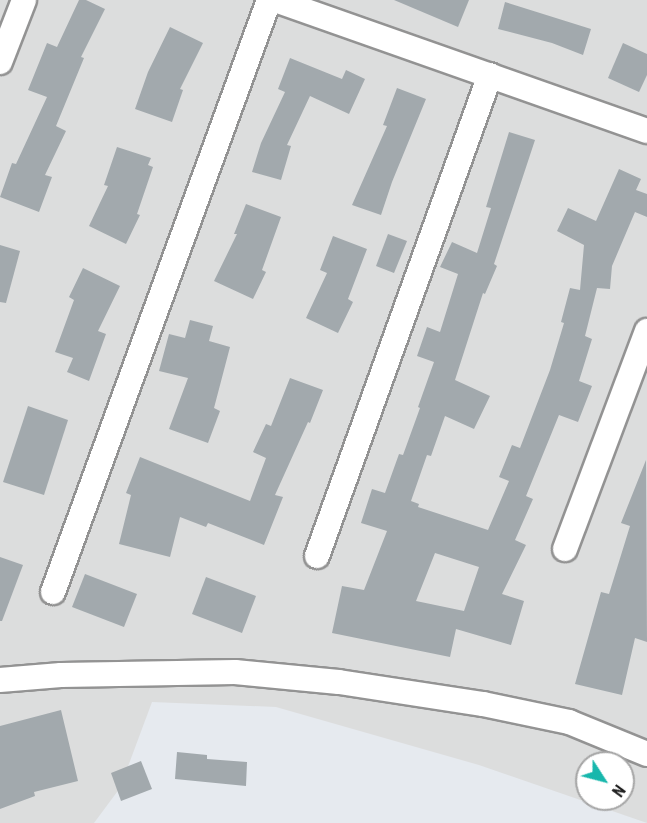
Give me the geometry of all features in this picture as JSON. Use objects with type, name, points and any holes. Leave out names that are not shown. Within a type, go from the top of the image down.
[{"type":"street","points":[[0,62],[24,0]]},
{"type":"street","points":[[53,592],[269,0]]},
{"type":"street","points":[[275,0],[647,131]]},
{"type":"street","points":[[317,556],[490,75]]},
{"type":"street","points":[[565,549],[647,331]]},
{"type":"street","points":[[0,680],[73,674],[235,672],[339,682],[483,704],[569,722],[647,754]]},
{"type":"shaded area","points":[[0,0],[647,0],[647,823],[612,811],[635,811],[635,751],[575,751],[575,798],[479,765],[276,707],[152,702],[120,788],[94,823],[0,823]]},
{"type":"building","points":[[79,0],[86,0],[105,9],[81,57],[84,58],[56,126],[66,131],[45,175],[52,177],[39,212],[0,197],[12,163],[16,164],[47,97],[28,90],[47,43],[57,47]]},
{"type":"building","points":[[394,0],[469,0],[458,27]]},
{"type":"building","points":[[505,2],[591,29],[583,55],[552,43],[498,29]]},
{"type":"building","points":[[170,27],[203,43],[180,89],[183,90],[172,122],[135,109],[148,72]]},
{"type":"building","points":[[623,43],[647,54],[647,75],[639,92],[608,78]]},
{"type":"building","points":[[290,58],[342,79],[346,70],[365,79],[349,114],[310,96],[287,145],[291,146],[281,180],[252,172],[261,143],[285,92],[278,89]]},
{"type":"building","points":[[397,88],[426,99],[381,215],[352,205],[387,126],[383,125]]},
{"type":"building","points":[[509,132],[535,140],[494,264],[497,266],[485,294],[483,293],[455,380],[490,396],[474,429],[445,416],[431,456],[427,455],[411,501],[419,504],[418,507],[488,530],[509,481],[499,477],[512,445],[520,448],[550,370],[564,323],[561,322],[570,288],[580,290],[584,245],[557,231],[568,208],[596,221],[619,169],[641,179],[636,190],[647,194],[647,217],[635,212],[612,266],[610,289],[597,288],[585,336],[592,339],[579,381],[592,386],[578,422],[559,415],[526,496],[533,499],[515,540],[526,545],[502,594],[524,601],[511,645],[456,629],[450,657],[332,633],[342,586],[364,590],[387,531],[361,523],[372,489],[385,493],[399,454],[403,455],[420,408],[418,407],[434,362],[417,356],[427,327],[440,332],[458,274],[440,267],[452,242],[477,253],[491,208],[486,207]],"holes":[[[435,553],[479,567],[464,611],[416,601]]]},
{"type":"building","points":[[117,147],[151,158],[148,165],[153,167],[137,214],[140,215],[126,244],[89,226],[108,186],[104,185]]},
{"type":"building","points":[[246,204],[281,217],[262,270],[266,272],[253,299],[214,281],[237,234],[234,234]]},
{"type":"building","points":[[388,234],[407,241],[394,273],[376,266]]},
{"type":"building","points":[[333,236],[367,249],[348,299],[353,302],[338,333],[306,318],[327,273],[320,270]]},
{"type":"building","points":[[0,245],[20,251],[6,303],[0,302]]},
{"type":"building","points":[[83,268],[120,286],[98,331],[106,334],[89,381],[67,372],[73,358],[55,352],[74,300],[69,297]]},
{"type":"building","points":[[190,320],[213,326],[209,341],[230,347],[214,408],[220,411],[208,443],[169,429],[188,378],[159,371],[169,334],[185,338]]},
{"type":"building","points":[[290,378],[323,390],[310,423],[308,422],[275,495],[283,497],[264,545],[208,523],[206,527],[180,517],[170,557],[119,544],[131,495],[126,493],[140,457],[250,501],[266,458],[253,452],[266,424],[271,426]]},
{"type":"building","points":[[28,406],[68,420],[44,495],[3,482]]},
{"type":"building","points":[[646,460],[647,642],[635,638],[622,695],[575,684],[601,592],[609,594],[630,526],[621,523]]},
{"type":"building","points":[[0,557],[23,565],[2,621],[0,621]]},
{"type":"building","points":[[85,574],[137,594],[124,627],[72,607]]},
{"type":"building","points":[[206,577],[256,596],[242,633],[192,614]]},
{"type":"building","points":[[61,710],[78,781],[34,792],[35,796],[0,809],[0,726]]},
{"type":"building","points":[[177,752],[207,755],[207,759],[247,762],[246,786],[175,779]]},
{"type":"building","points":[[141,761],[152,789],[121,801],[111,773]]}]
